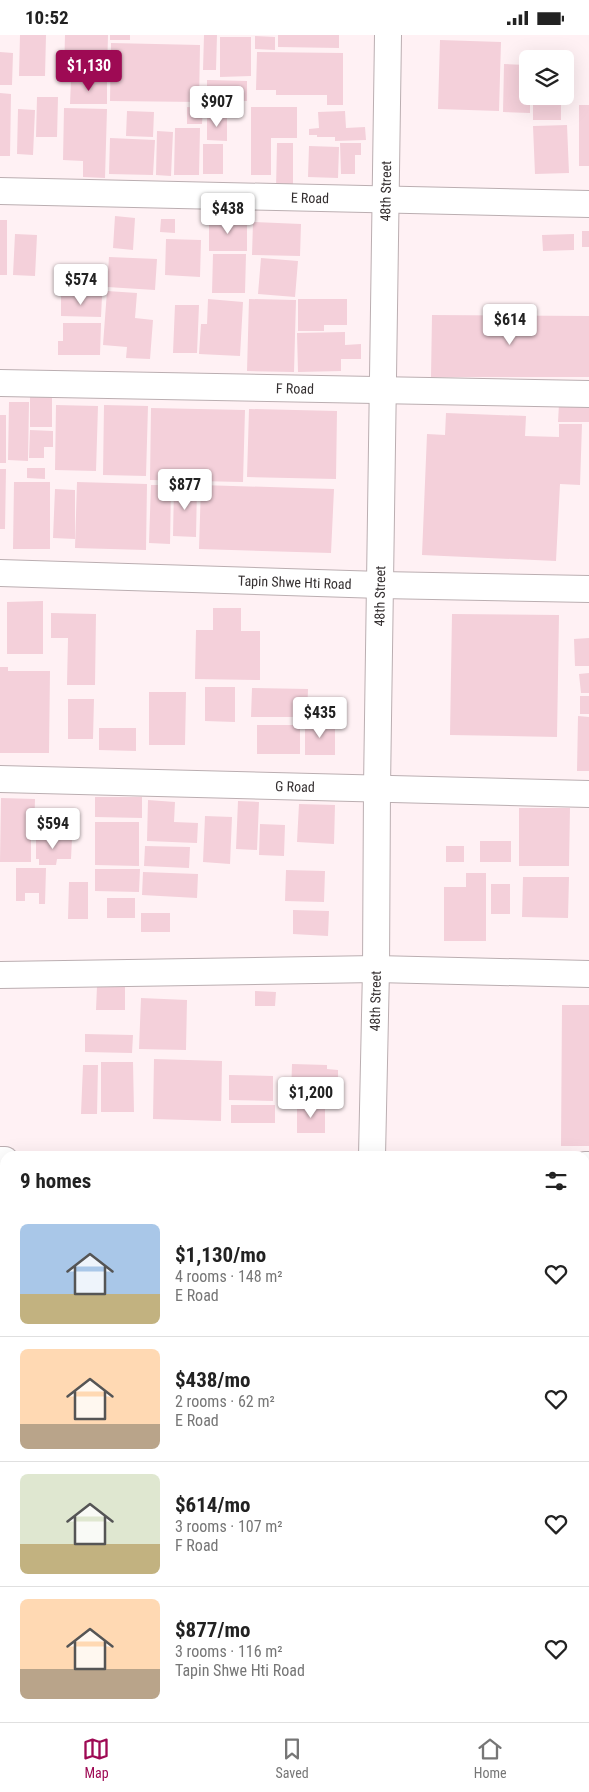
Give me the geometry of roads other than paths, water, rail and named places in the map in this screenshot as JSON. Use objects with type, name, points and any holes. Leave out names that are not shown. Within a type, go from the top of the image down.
[{"type":"street","name":"48th Street","points":[[372,1151],[388,35]]},
{"type":"street","name":"E Road","points":[[0,191],[589,203]]},
{"type":"street","name":"F Road","points":[[0,383],[589,394]]},
{"type":"street","name":"Tapin Shwe Hti Road","points":[[0,573],[381,585],[589,589]]},
{"type":"street","name":"G Road","points":[[0,779],[589,794]]},
{"type":"street","points":[[0,975],[376,969],[589,974]]}]
